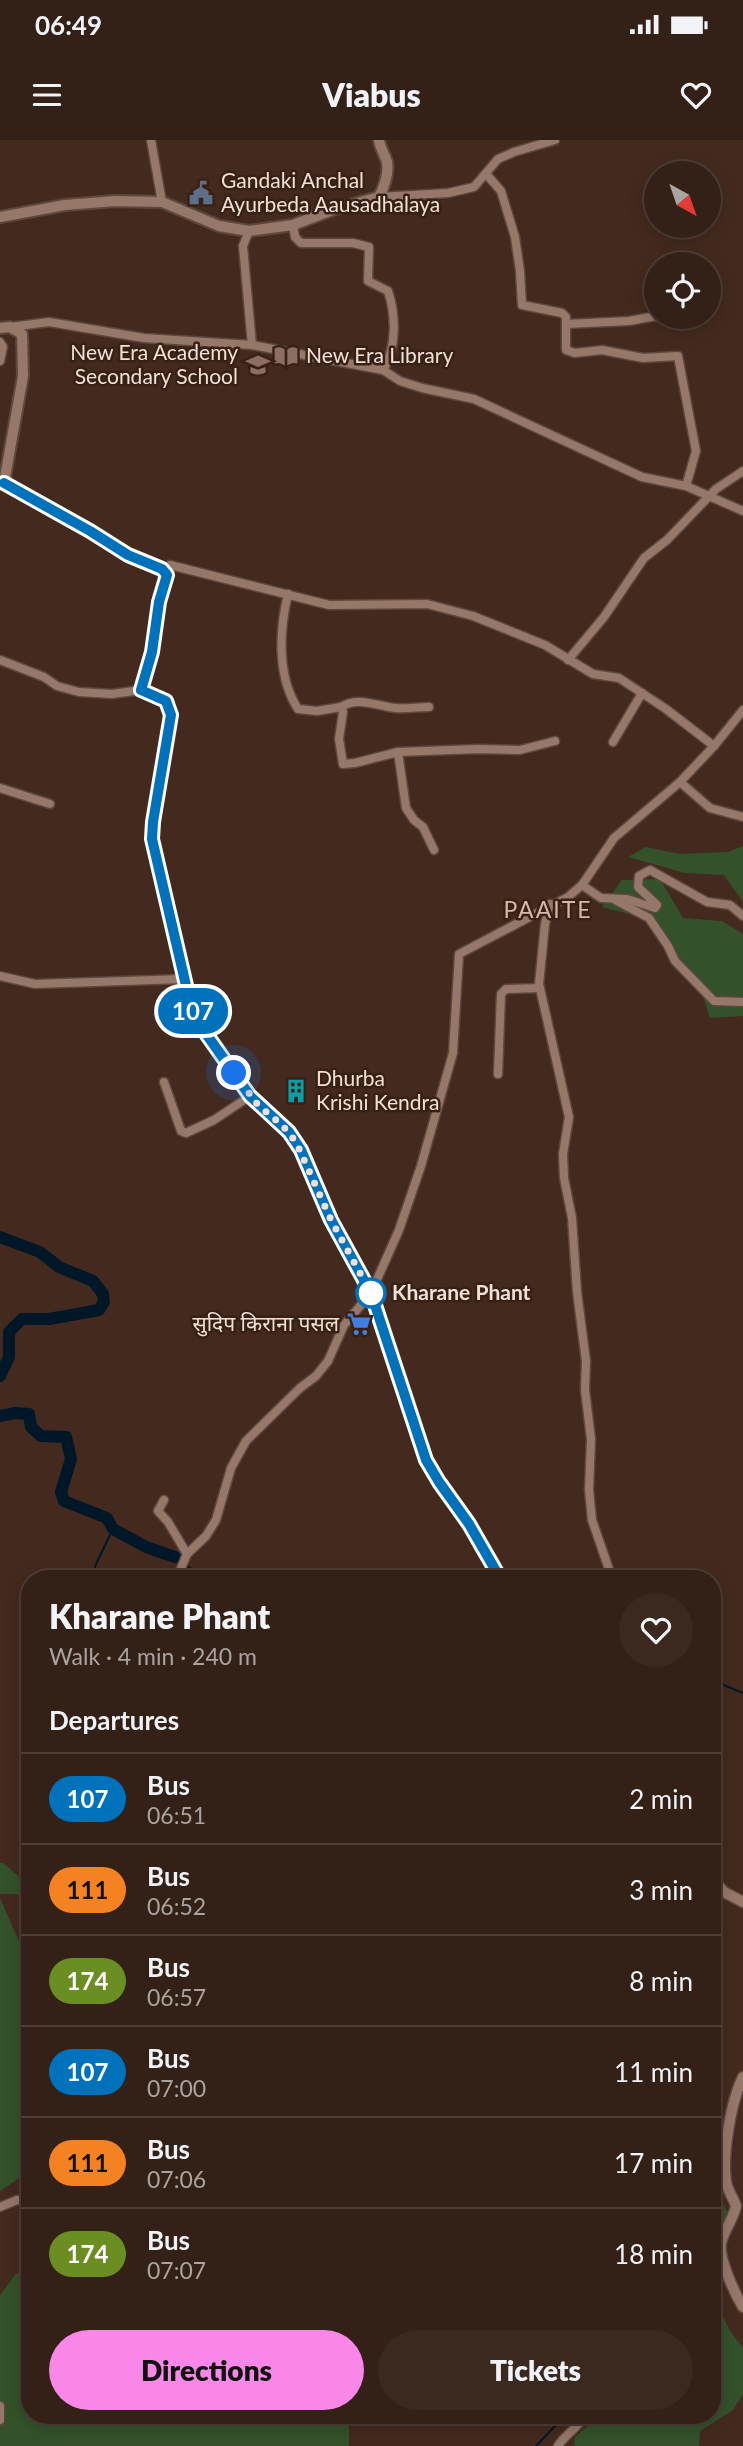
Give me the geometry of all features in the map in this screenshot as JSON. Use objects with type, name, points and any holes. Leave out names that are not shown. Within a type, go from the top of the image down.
[{"type":"main road","points":[[0,217],[65,205],[115,201],[162,202],[219,226],[249,231],[293,225],[335,209],[379,197],[385,186],[387,162],[381,153],[379,140]]},
{"type":"main road","points":[[2,483],[23,376],[22,334],[5,327]]},
{"type":"street","points":[[151,140],[162,202]]},
{"type":"street","points":[[379,197],[449,193],[474,187],[498,159],[555,140]]},
{"type":"street","points":[[486,174],[501,191],[514,237],[522,305],[562,313],[566,317],[566,350],[575,353],[602,350],[643,358],[678,356],[696,451],[686,486]]},
{"type":"street","points":[[293,225],[295,237],[301,243],[353,243],[369,247],[368,281],[388,291],[394,308],[388,362],[383,370]]},
{"type":"street","points":[[249,231],[243,246],[252,345]]},
{"type":"street","points":[[567,324],[644,318]]},
{"type":"street","points":[[5,327],[49,322],[144,338],[252,345],[383,370],[400,381],[474,399],[642,477],[686,486],[743,511]]},
{"type":"street","points":[[0,342],[3,347],[0,361]]},
{"type":"street","points":[[568,660],[604,617],[644,558],[667,540],[710,496],[743,471]]},
{"type":"street","points":[[2,483],[128,555],[166,571]]},
{"type":"street","points":[[141,690],[152,652],[156,613],[167,579],[166,571],[170,565],[329,605],[427,604],[473,615],[545,645],[593,674],[619,678],[715,746]]},
{"type":"street","points":[[288,594],[282,636],[283,662],[290,696],[298,709],[317,711],[358,701],[399,708],[429,707]]},
{"type":"street","points":[[0,660],[44,677],[57,686],[79,692],[111,694],[141,690],[166,701],[171,715],[152,839],[183,979],[196,1017],[250,1096],[296,1142],[331,1220],[371,1293],[426,1460],[469,1524],[495,1570]]},
{"type":"street","points":[[612,742],[642,693]]},
{"type":"street","points":[[341,707],[343,712],[340,739],[343,764],[398,752],[520,750],[555,741]]},
{"type":"street","points":[[180,1570],[187,1554],[206,1536],[216,1520],[231,1468],[246,1441],[316,1376],[328,1361],[344,1325],[371,1293],[399,1230],[421,1166],[453,1053],[459,954],[550,904],[568,897],[582,886],[614,838],[681,782],[715,746],[743,710]]},
{"type":"street","points":[[398,752],[406,808],[423,827],[434,850]]},
{"type":"street","points":[[681,782],[710,808],[743,817]]},
{"type":"street","points":[[0,788],[50,804]]},
{"type":"street","points":[[582,886],[601,898],[627,899],[655,908],[657,905],[638,887],[639,876],[650,870],[707,902],[730,905],[743,916]]},
{"type":"street","points":[[612,899],[649,918],[675,961],[714,1001],[743,1002]]},
{"type":"street","points":[[550,904],[541,955],[540,988],[569,1117],[564,1178],[574,1228],[577,1292],[586,1361],[585,1390],[591,1439],[589,1490],[592,1520],[609,1570]]},
{"type":"street","points":[[0,976],[35,984],[183,979]]},
{"type":"street","points":[[498,1074],[501,993],[506,989],[540,988]]},
{"type":"street","points":[[164,1082],[181,1131],[186,1133],[214,1120],[250,1096]]},
{"type":"street","points":[[164,1500],[158,1511],[168,1522],[187,1554]]},
{"type":"street","points":[[721,1889],[743,1902]]},
{"type":"street","points":[[721,2244],[736,2206],[726,2181],[727,2149],[733,2104],[743,2077]]},
{"type":"street","points":[[0,2207],[21,2201]]},
{"type":"street","points":[[721,2253],[743,2307]]},
{"type":"street","points":[[0,2406],[0,2420]]},
{"type":"street","points":[[558,2446],[565,2435],[579,2424]]},
{"type":"green space","points":[[743,846],[743,902],[724,875],[685,873],[628,857],[646,847],[679,854],[728,852]]},
{"type":"green space","points":[[660,879],[683,918],[722,921],[743,934],[743,1016],[710,1018],[698,980],[678,971],[662,936],[641,917],[602,907],[622,880]]},
{"type":"green space","points":[[0,1863],[3,1863],[21,1878],[21,1898],[17,1894],[0,1894]]},
{"type":"green space","points":[[0,1898],[21,1946],[21,2177],[0,2191]]},
{"type":"green space","points":[[721,2201],[728,2213],[721,2252]]},
{"type":"green space","points":[[21,2271],[21,2424],[349,2424],[349,2446],[0,2446],[0,2295]]},
{"type":"green space","points":[[721,2312],[730,2331],[743,2348],[743,2394],[733,2410],[721,2418]]},
{"type":"green space","points":[[590,2424],[711,2424],[700,2431],[699,2446],[574,2446],[575,2437]]},
{"type":"waterway","points":[[0,1237],[40,1252],[59,1267],[93,1281],[103,1294],[104,1302],[99,1310],[49,1319],[22,1319],[9,1332],[9,1357],[0,1376]]},
{"type":"waterway","points":[[0,1416],[29,1414],[31,1427],[41,1436],[66,1437],[71,1459],[61,1492],[64,1501],[107,1518],[113,1529],[146,1547],[175,1557]]},
{"type":"waterway","points":[[94,1570],[113,1529]]},
{"type":"waterway","points":[[187,1566],[193,1570]]},
{"type":"waterway","points":[[721,1684],[743,1693]]},
{"type":"waterway","points":[[536,2446],[557,2424]]},
{"type":"bus line","name":"107","points":[[4,483],[128,555],[166,571],[167,579],[156,613],[152,652],[141,690],[160,697],[170,707],[152,839],[191,1007],[202,1028],[250,1096],[289,1132],[301,1150],[331,1220],[371,1293],[426,1460],[469,1524],[495,1570]]},
{"type":"place","name":"Gandaki Anchal Ayurbeda Aausadhalaya","points":[[201,193]]},
{"type":"place","name":"New Era Library","points":[[286,356]]},
{"type":"place","name":"New Era Academy Secondary School","points":[[258,365]]},
{"type":"place","name":"Dhurba Krishi Kendra","points":[[296,1091]]},
{"type":"place","name":"Kharane Phant","points":[[371,1293]]},
{"type":"place","name":"सुदिप किराना पसल","points":[[359,1324]]},
{"type":"district","name":"PAAITE","points":[[548,910]]},
{"type":"route","points":[[234,1073],[258,1105],[282,1125],[296,1142],[331,1220],[371,1293]]}]
